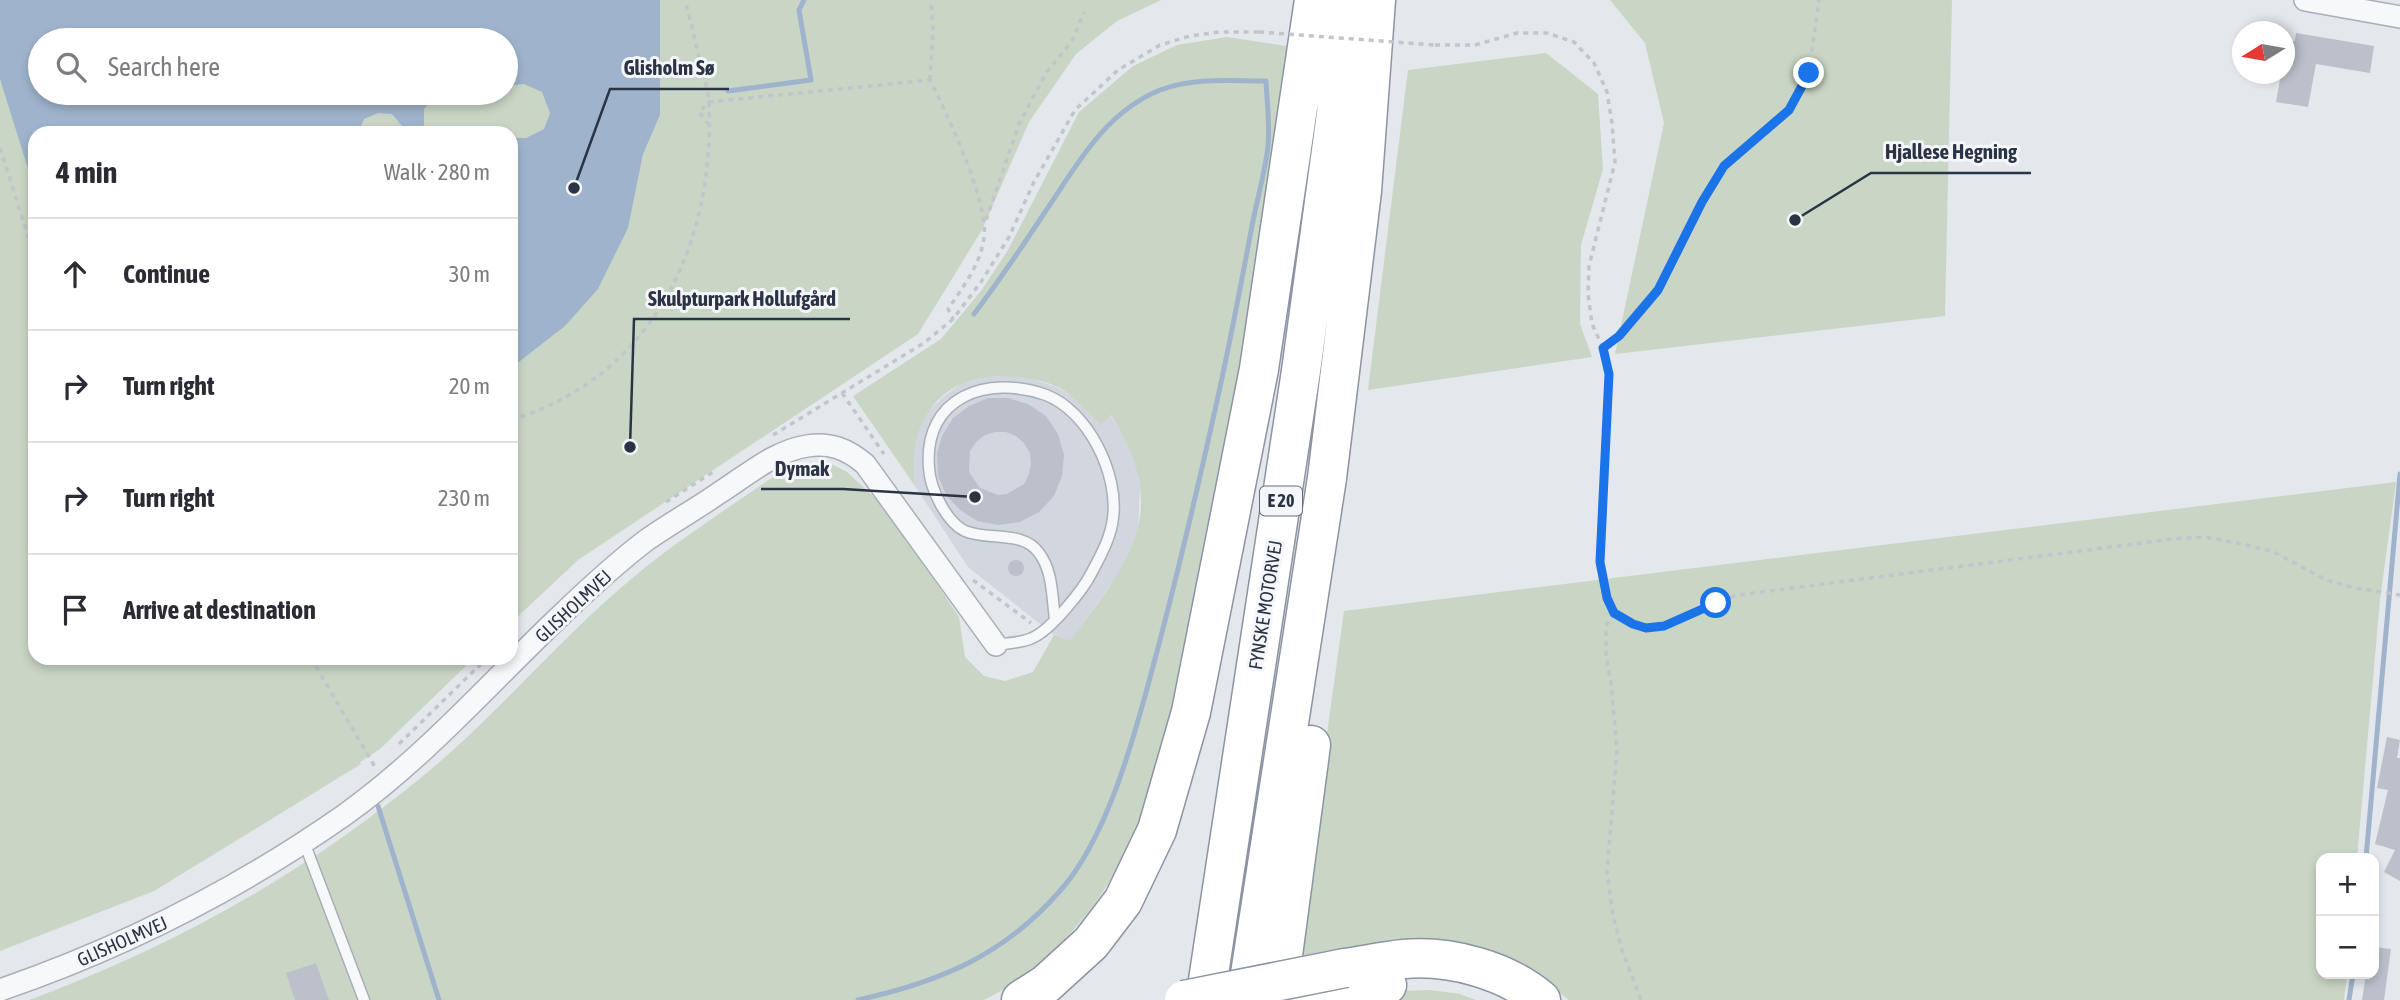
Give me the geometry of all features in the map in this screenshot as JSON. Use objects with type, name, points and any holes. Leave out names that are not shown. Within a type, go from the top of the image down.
[{"type":"highway","points":[[1021,1000],[1046,984],[1091,943],[1123,901],[1157,830],[1191,712],[1259,369],[1314,0]]},
{"type":"highway","name":"FYNSKE MOTORVEJ","points":[[1205,1000],[1301,372],[1336,114],[1345,0]]},
{"type":"highway","name":"E 20","points":[[1246,1000],[1326,478],[1362,191],[1376,0]]},
{"type":"highway","points":[[1277,1000],[1360,388],[1362,191]]},
{"type":"highway","points":[[1302,1000],[1347,979],[1407,959],[1454,962],[1497,973],[1541,1000]]},
{"type":"highway","points":[[1184,1000],[1347,979],[1452,984],[1497,1000]]},
{"type":"street","points":[[2305,0],[2400,17]]},
{"type":"street","name":"GLISHOLMVEJ","points":[[518,658],[558,618],[648,540],[781,453],[807,446],[829,445],[850,451],[865,464],[996,645]]},
{"type":"street","name":"GLISHOLMVEJ","points":[[0,990],[129,940],[257,873],[345,814],[398,771],[511,665]]},
{"type":"lane","points":[[996,645],[1033,638],[1055,619],[1084,587],[1105,547],[1113,517],[1111,481],[1098,447],[1079,417],[1047,396],[1003,387],[975,390],[958,398],[941,417],[929,444],[929,470],[934,490],[943,509],[964,530],[1029,542],[1039,553],[1050,582],[1055,619]]},
{"type":"lane","points":[[304,842],[364,1000]]},
{"type":"path","points":[[518,418],[579,390],[628,351],[669,297],[697,229],[708,166],[709,102],[685,0]]},
{"type":"path","points":[[931,0],[933,28],[930,80],[948,118],[986,222]]},
{"type":"path","points":[[1603,348],[1619,336],[1658,290],[1702,202],[1724,166],[1789,110],[1809,73],[1819,0]]},
{"type":"path","points":[[953,318],[948,309],[976,264],[984,240],[986,222],[1019,124],[1046,73],[1072,41],[1084,12]]},
{"type":"path","points":[[865,379],[924,343],[953,318],[981,282],[1009,237],[1034,182],[1075,110],[1118,69],[1160,45],[1190,36],[1219,32],[1259,32],[1435,45],[1475,45],[1517,33],[1547,33],[1574,42],[1594,63],[1606,92],[1612,123],[1615,162],[1589,266],[1587,294],[1592,324],[1603,348],[1609,374],[1600,562],[1607,598],[1614,613],[1646,628],[1664,626],[1738,595],[2205,537],[2272,551],[2326,580],[2398,594]]},
{"type":"path","points":[[709,125],[699,112],[709,102],[930,80]]},
{"type":"path","points":[[0,148],[28,236]]},
{"type":"path","points":[[1614,613],[1606,626],[1606,655],[1617,749],[1607,872],[1613,915],[1622,950],[1641,1000]]},
{"type":"path","points":[[315,665],[375,766],[366,774]]},
{"type":"path","points":[[394,748],[481,665]]},
{"type":"shaded area","points":[[987,377],[1031,379],[1057,387],[1078,400],[1099,424],[1110,415],[1125,437],[1136,465],[1140,487],[1138,534],[1121,570],[1070,642],[1054,635],[968,567],[915,486],[912,463],[916,437],[925,414],[962,383]]},
{"type":"green space","points":[[0,0],[1161,0],[1117,21],[1076,54],[1029,122],[982,230],[918,334],[578,560],[518,616],[518,126],[28,126],[28,665],[467,665],[380,749],[360,762],[361,764],[154,891],[0,951]]},
{"type":"green space","points":[[1610,0],[1952,0],[1945,316],[1615,354],[1664,123],[1645,43]]},
{"type":"green space","points":[[1227,37],[1293,47],[1248,349],[1184,664],[1156,774],[1117,868],[1070,934],[1030,971],[984,1000],[29,1000],[135,956],[186,931],[284,876],[332,844],[423,776],[449,753],[597,609],[641,570],[782,471],[802,463],[826,461],[847,472],[885,507],[959,617],[965,657],[984,676],[1005,681],[1033,672],[1054,635],[1070,641],[1110,586],[1136,535],[1141,508],[1139,480],[1129,449],[1111,415],[1100,425],[1066,392],[1037,380],[988,377],[966,382],[948,391],[923,421],[914,462],[915,486],[853,396],[941,339],[981,291],[1008,250],[1079,112],[1133,66],[1177,45]]},
{"type":"green space","points":[[1546,53],[1598,94],[1603,169],[1581,245],[1580,324],[1592,357],[1368,390],[1408,70]]},
{"type":"green space","points":[[2396,482],[2380,600],[2357,853],[2316,853],[2316,979],[2346,979],[2344,1000],[1569,1000],[1518,961],[1478,949],[1295,964],[1344,611]]},
{"type":"green space","points":[[1430,990],[1460,994],[1476,1000],[1357,1000],[1402,991]]},
{"type":"water","points":[[0,0],[660,0],[660,115],[643,154],[628,228],[598,289],[565,326],[518,363],[518,138],[526,138],[544,129],[550,113],[542,92],[524,84],[518,85],[518,28],[28,28],[28,105],[428,105],[424,109],[424,126],[402,126],[392,114],[378,113],[364,119],[361,126],[28,126],[28,169],[0,79]]},
{"type":"building","points":[[2296,33],[2374,46],[2370,73],[2316,64],[2308,107],[2276,102],[2279,84],[2295,84]]},
{"type":"building","points":[[988,398],[1008,398],[1028,404],[1046,416],[1058,434],[1064,455],[1062,476],[1054,496],[1039,512],[1020,522],[999,525],[977,521],[960,510],[946,495],[938,476],[937,453],[942,436],[953,418],[969,406]],"holes":[[[1006,432],[1024,443],[1030,453],[1031,463],[1024,484],[1007,494],[998,495],[980,488],[969,472],[970,451],[985,435]]]},
{"type":"building","points":[[1013,560],[1019,560],[1024,568],[1022,574],[1013,576],[1008,571],[1008,565]]},
{"type":"building","points":[[2387,737],[2400,740],[2397,758],[2400,758],[2400,881],[2384,872],[2395,850],[2375,844],[2388,790],[2377,788]]},
{"type":"building","points":[[2379,948],[2391,949],[2384,1000],[2362,1000],[2365,979],[2379,979]]},
{"type":"building","points":[[316,963],[329,1000],[295,1000],[286,973]]},
{"type":"waterway","points":[[728,91],[811,80],[799,10],[804,0]]},
{"type":"waterway","points":[[858,1000],[916,985],[942,975],[992,950],[1015,933],[1038,914],[1077,869],[1106,813],[1119,782],[1155,659],[1222,379],[1267,156],[1269,130],[1266,81],[1186,83],[1160,90],[1123,112],[1107,126],[1081,159],[974,314]]},
{"type":"waterway","points":[[2366,853],[2400,474]]},
{"type":"waterway","points":[[378,806],[439,1000]]},
{"type":"waterway","points":[[2349,1000],[2352,979]]},
{"type":"place","name":"Glisholm Sø","points":[[574,188]]},
{"type":"place","name":"Hjallese Hegning","points":[[1795,220]]},
{"type":"place","name":"Skulpturpark Hollufgård","points":[[630,447]]},
{"type":"place","name":"Dymak","points":[[975,497]]},
{"type":"route","points":[[1716,603],[1685,619],[1646,628],[1614,613],[1607,598],[1600,562],[1609,374],[1603,348],[1619,336],[1658,290],[1702,202],[1724,166],[1789,110],[1809,73]]}]
